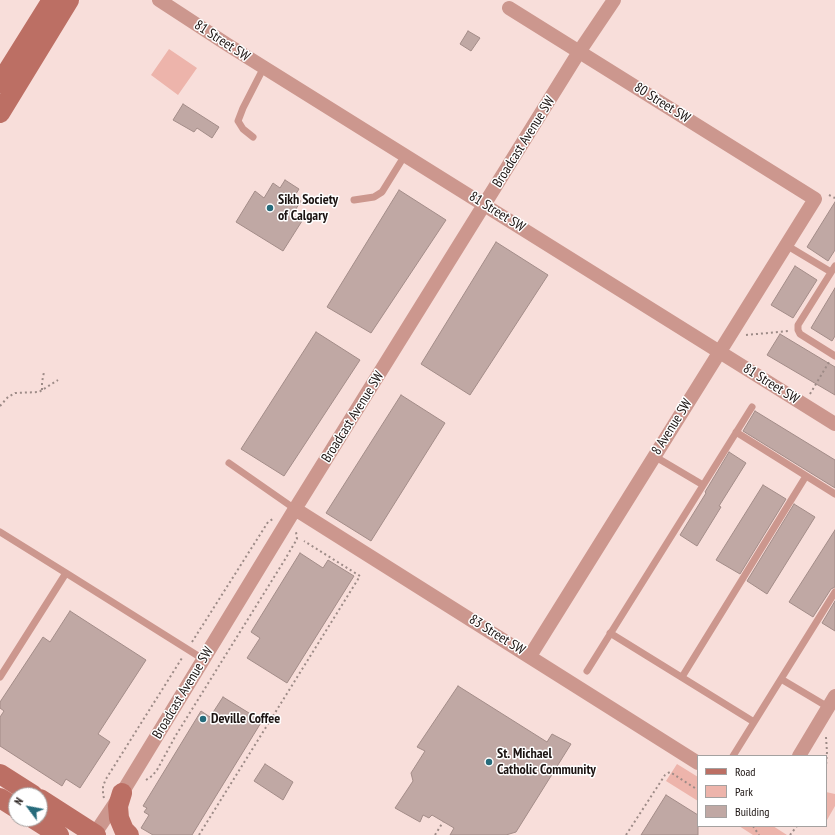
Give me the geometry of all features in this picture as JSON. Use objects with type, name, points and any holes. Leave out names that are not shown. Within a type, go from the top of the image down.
[{"type":"main road","points":[[0,83],[52,0]]},
{"type":"main road","points":[[0,113],[69,0]]},
{"type":"main road","points":[[0,774],[20,787]]},
{"type":"main road","points":[[122,793],[118,806],[119,818],[124,830],[129,835]]},
{"type":"main road","points":[[48,804],[95,835]]},
{"type":"main road","points":[[46,827],[59,835]]},
{"type":"street","name":"81 Street SW","points":[[159,0],[835,424]]},
{"type":"street","name":"Broadcast Avenue SW","points":[[95,835],[295,509],[579,52],[614,0]]},
{"type":"street","name":"80 Street SW","points":[[508,8],[815,199]]},
{"type":"street","name":"8 Avenue SW","points":[[530,656],[815,199]]},
{"type":"street","name":"83 Street SW","points":[[295,509],[697,761]]},
{"type":"street","points":[[800,755],[832,702]]},
{"type":"lane","points":[[252,137],[243,129],[238,121],[264,67]]},
{"type":"lane","points":[[354,200],[374,197],[382,192],[405,155]]},
{"type":"lane","points":[[786,245],[831,272]]},
{"type":"lane","points":[[834,356],[800,334],[798,325],[835,266]]},
{"type":"lane","points":[[587,671],[752,407]]},
{"type":"lane","points":[[736,432],[835,494]]},
{"type":"lane","points":[[654,456],[703,485]]},
{"type":"lane","points":[[230,462],[295,509]]},
{"type":"lane","points":[[682,677],[806,476]]},
{"type":"lane","points":[[0,532],[203,659]]},
{"type":"lane","points":[[0,677],[66,573]]},
{"type":"lane","points":[[734,755],[835,592]]},
{"type":"lane","points":[[610,633],[754,722]]},
{"type":"lane","points":[[781,679],[832,702]]},
{"type":"path","points":[[830,195],[835,198]]},
{"type":"path","points":[[734,328],[746,336],[798,330]]},
{"type":"path","points":[[803,404],[834,356]]},
{"type":"path","points":[[42,390],[44,372]]},
{"type":"path","points":[[0,406],[8,397],[15,393],[35,393],[58,380]]},
{"type":"path","points":[[199,835],[360,576],[304,541]]},
{"type":"path","points":[[825,730],[827,755]]},
{"type":"path","points":[[626,835],[665,775],[670,772],[697,789]]},
{"type":"path","points":[[435,835],[443,822]]},
{"type":"path","points":[[753,827],[760,835]]},
{"type":"path","points":[[790,835],[796,827]]},
{"type":"green space","points":[[169,49],[197,68],[178,95],[151,75]]},
{"type":"green space","points":[[677,764],[697,776],[697,800],[666,781]]},
{"type":"green space","points":[[827,792],[835,794],[835,806],[827,820]]},
{"type":"green space","points":[[741,827],[775,827],[787,835],[753,835]]},
{"type":"building","points":[[468,31],[480,38],[471,51],[460,44]]},
{"type":"building","points":[[183,104],[219,127],[212,138],[197,128],[194,132],[173,120]]},
{"type":"building","name":"Sikh Society of Calgary","points":[[285,180],[299,189],[294,197],[301,201],[292,215],[302,221],[283,251],[236,222],[255,191],[264,198],[273,183],[280,188]]},
{"type":"building","points":[[399,190],[446,220],[371,333],[327,307]]},
{"type":"building","points":[[835,202],[835,250],[828,261],[807,247]]},
{"type":"building","points":[[496,242],[548,275],[470,395],[421,364]]},
{"type":"building","points":[[795,266],[817,280],[793,318],[771,305]]},
{"type":"building","points":[[835,288],[835,336],[832,341],[811,328]]},
{"type":"building","points":[[316,332],[360,360],[284,476],[241,449]]},
{"type":"building","points":[[780,334],[835,367],[835,395],[767,355]]},
{"type":"building","points":[[401,395],[445,423],[371,541],[326,513]]},
{"type":"building","points":[[755,411],[835,460],[835,488],[743,431]]},
{"type":"building","points":[[729,452],[746,463],[719,506],[721,507],[697,546],[680,535]]},
{"type":"building","points":[[763,485],[786,499],[740,574],[716,560]]},
{"type":"building","points":[[794,504],[815,517],[767,594],[747,581]]},
{"type":"building","points":[[835,530],[835,587],[831,589],[813,617],[789,602]]},
{"type":"building","points":[[300,553],[323,568],[328,560],[354,576],[287,683],[247,658],[260,638],[251,632]]},
{"type":"building","points":[[835,601],[835,631],[822,623]]},
{"type":"building","points":[[70,611],[146,660],[98,734],[110,742],[80,788],[66,779],[62,786],[0,746],[0,717],[4,711],[0,708],[0,702],[43,637],[50,642]]},
{"type":"building","name":"St. Michael Catholic Community","points":[[458,686],[547,742],[552,734],[571,744],[516,832],[506,835],[450,835],[454,828],[432,815],[429,818],[423,815],[420,822],[395,808],[413,781],[411,773],[425,751],[417,747]]},
{"type":"building","points":[[223,697],[262,721],[192,835],[153,835],[141,828],[149,815],[144,812],[147,808],[143,806],[201,711],[210,717]]},
{"type":"building","points":[[265,764],[293,782],[283,800],[254,781]]},
{"type":"building","points":[[666,795],[697,814],[698,835],[641,835]]},
{"type":"place","name":"Sikh Society of Calgary","points":[[270,208]]},
{"type":"place","name":"Deville Coffee","points":[[203,719]]},
{"type":"place","name":"St. Michael Catholic Community","points":[[489,762]]}]
